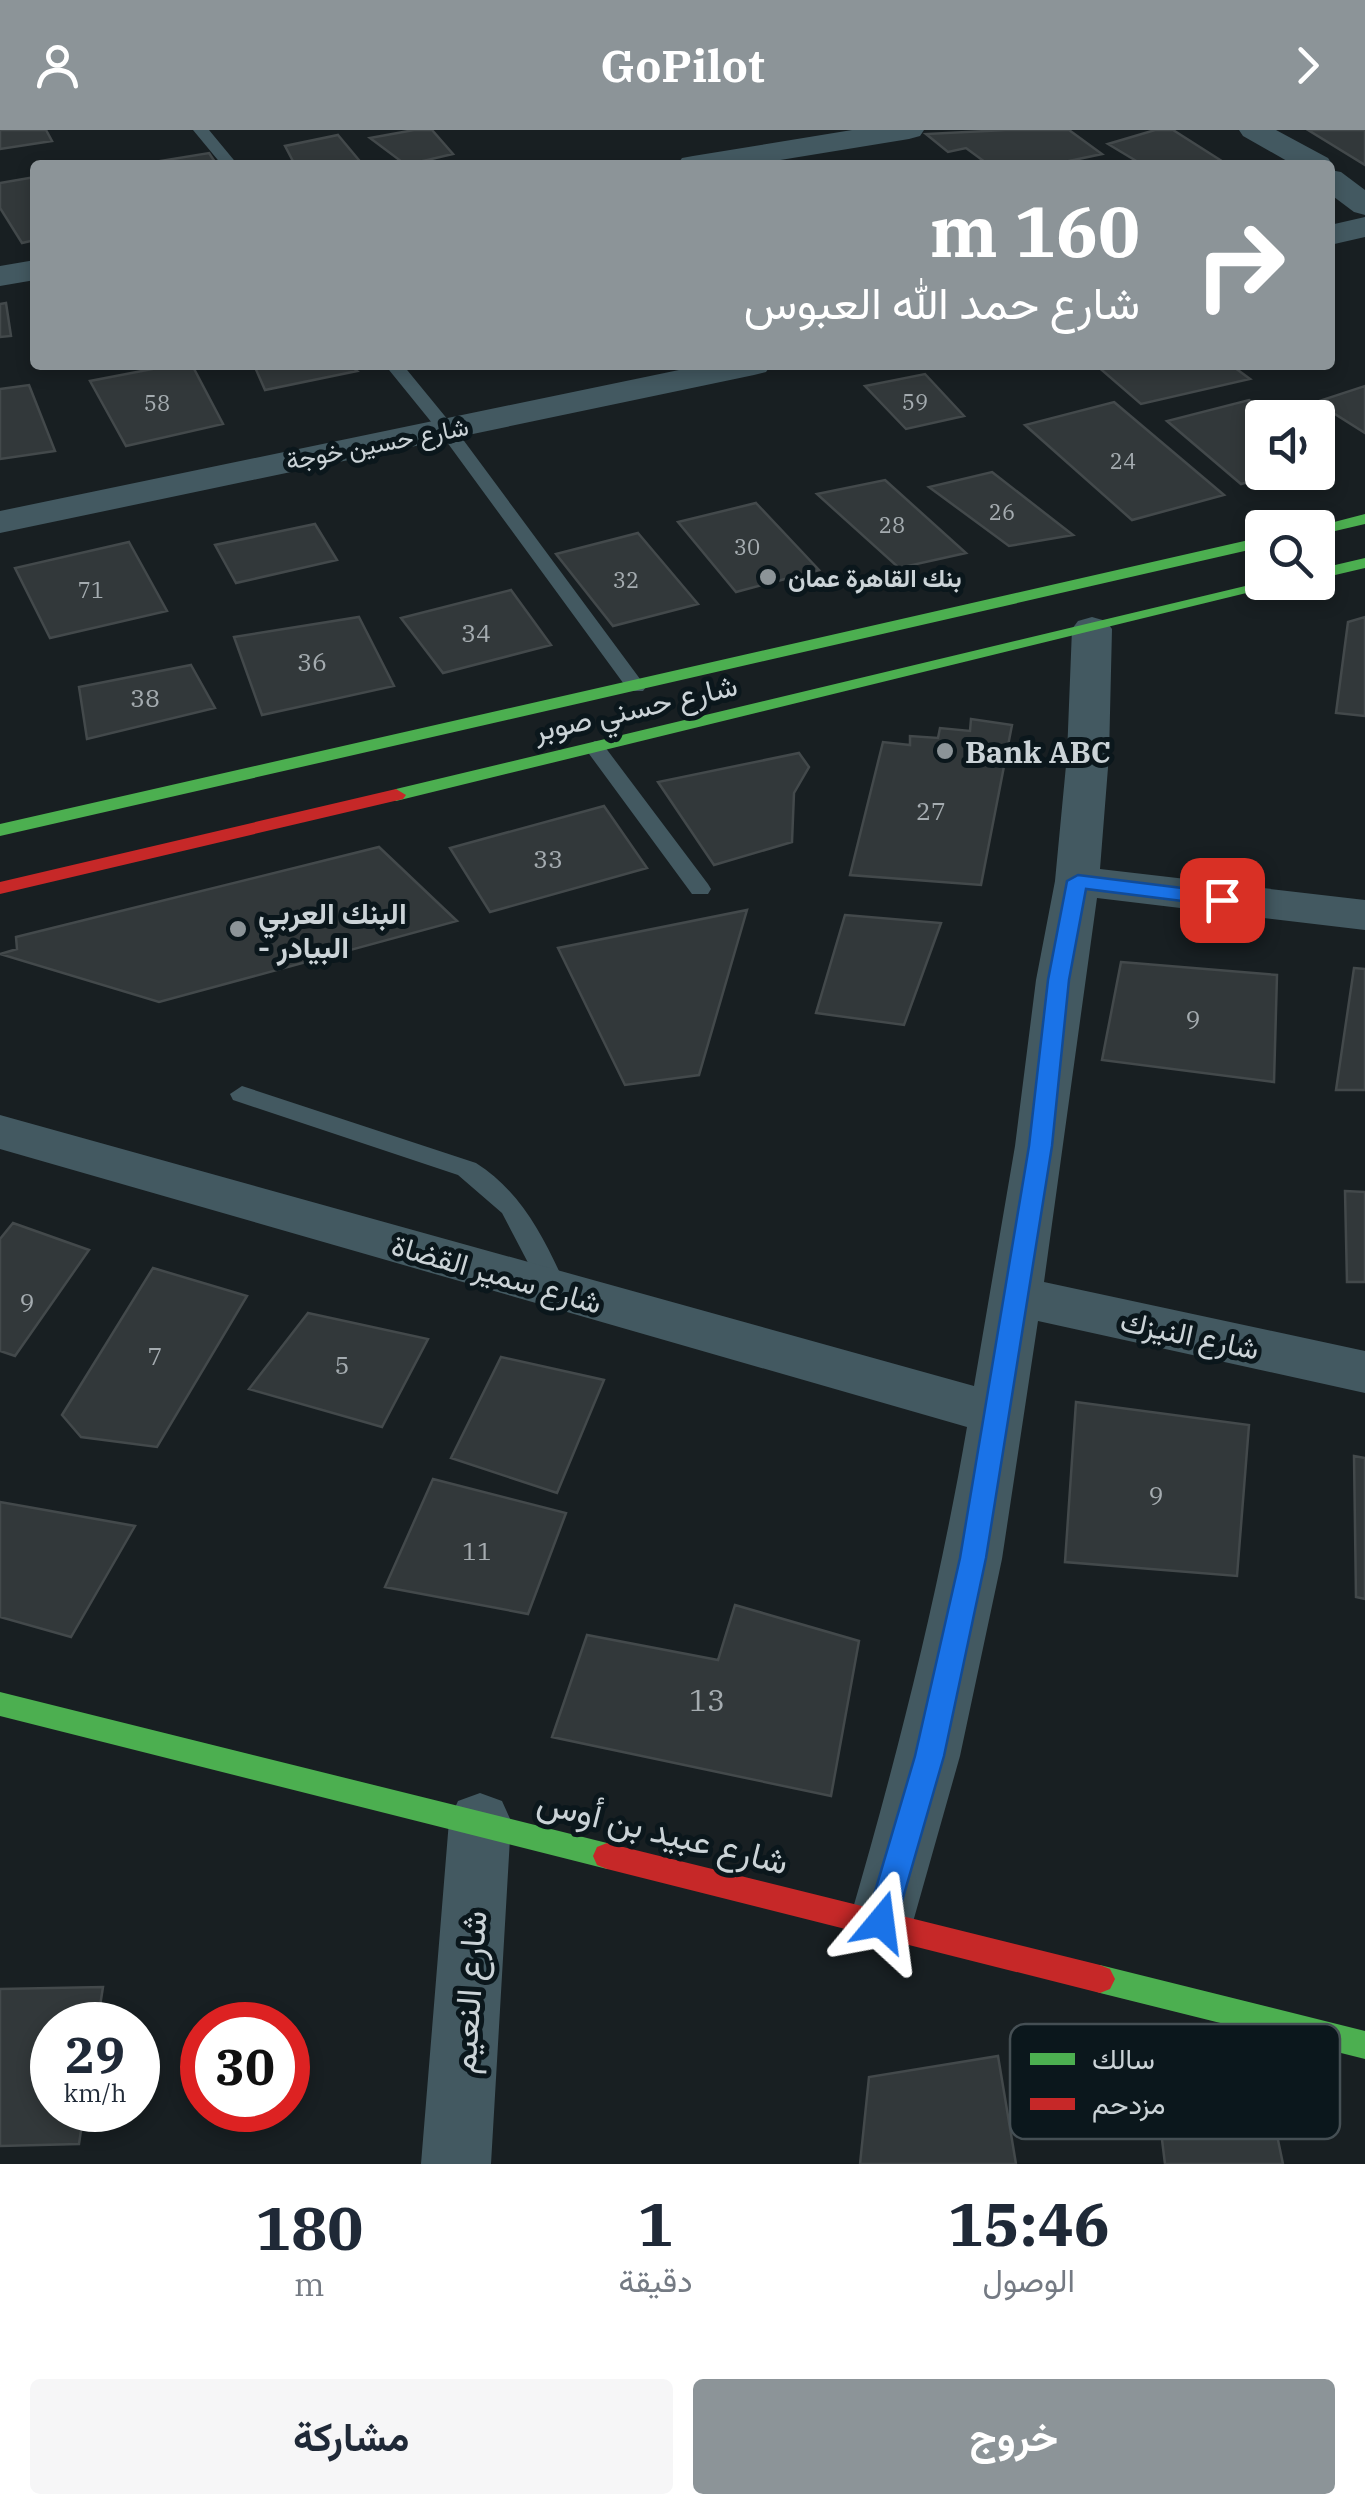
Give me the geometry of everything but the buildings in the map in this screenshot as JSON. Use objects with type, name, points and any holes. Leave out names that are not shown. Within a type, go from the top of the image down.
[{"type":"main road","points":[[1335,526],[1365,519]]},
{"type":"main road","points":[[1335,533],[1365,548]]},
{"type":"main road","name":"شارع حسني صوبر","points":[[0,830],[1245,546]]},
{"type":"main road","points":[[1335,570],[1365,563]]},
{"type":"main road","name":"شارع حسني صوبر","points":[[0,888],[1245,591]]},
{"type":"main road","name":"شارع عبيد بن أوس","points":[[0,1704],[1282,2024]]},
{"type":"main road","name":"شارع عبيد بن أوس","points":[[1340,2039],[1365,2045]]},
{"type":"street","points":[[724,160],[910,130]]},
{"type":"street","points":[[1254,130],[1306,160]]},
{"type":"street","points":[[1335,175],[1365,190]]},
{"type":"street","points":[[1335,180],[1365,205]]},
{"type":"street","points":[[1335,234],[1365,226]]},
{"type":"street","points":[[1335,249],[1365,242]]},
{"type":"street","points":[[0,276],[30,271]]},
{"type":"street","name":"شارع حسين خوجة","points":[[0,522],[730,370]]},
{"type":"street","points":[[881,1922],[934,1738],[973,1558],[1040,1146],[1058,980],[1078,881],[1092,629]]},
{"type":"street","points":[[1078,881],[1365,915]]},
{"type":"street","name":"شارع سمير القضاة","points":[[0,1132],[994,1413]]},
{"type":"street","name":"شارع النيزك","points":[[1015,1296],[1365,1372]]},
{"type":"street","name":"شارع النعيم","points":[[456,2164],[480,1821]]},
{"type":"lane","points":[[201,130],[226,160]]},
{"type":"lane","points":[[398,370],[447,430],[636,687]]},
{"type":"lane","points":[[595,747],[700,889]]},
{"type":"lane","points":[[242,1094],[467,1169],[496,1186],[516,1212],[555,1290]]},
{"type":"traffic: fast","points":[[1335,526],[1365,519]]},
{"type":"traffic: fast","points":[[0,830],[1245,546]]},
{"type":"traffic: fast","points":[[1335,570],[1365,563]]},
{"type":"traffic: fast","points":[[396,795],[1245,591]]},
{"type":"traffic: fast","points":[[0,1704],[607,1856]]},
{"type":"traffic: fast","points":[[1100,1979],[1281,2024]]},
{"type":"traffic: fast","points":[[1340,2039],[1365,2045]]},
{"type":"traffic: jam","points":[[0,888],[396,795]]},
{"type":"traffic: jam","points":[[607,1856],[1100,1979]]},
{"type":"place","name":"بنك القاهرة عمان","points":[[768,577]]},
{"type":"place","name":"Bank ABC","points":[[945,751]]},
{"type":"place","name":"البنك العربي - البيادر","points":[[238,929]]},
{"type":"route","points":[[881,1922],[930,1756],[973,1558],[1040,1146],[1058,980],[1078,881],[1222,900]]}]
